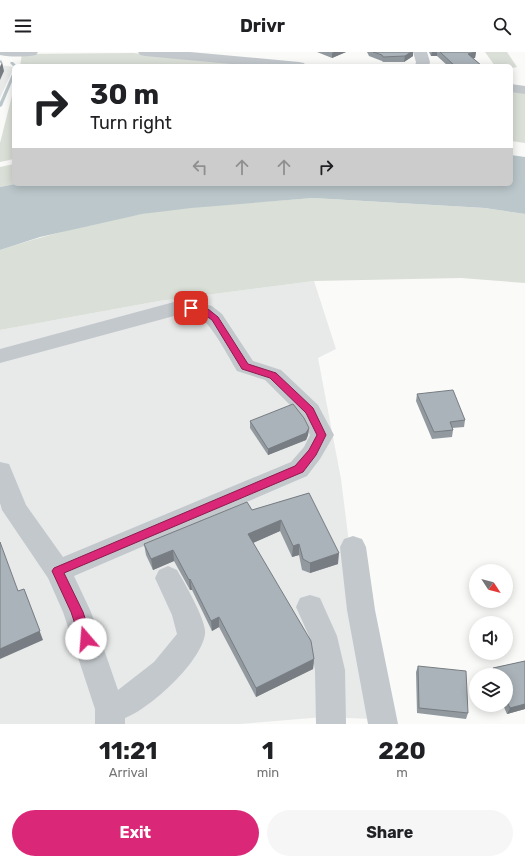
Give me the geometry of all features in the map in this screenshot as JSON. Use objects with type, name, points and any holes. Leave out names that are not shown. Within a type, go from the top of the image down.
[{"type":"street","points":[[8,57],[31,52]]},
{"type":"street","points":[[145,52],[277,64]]},
{"type":"street","points":[[283,52],[309,64]]},
{"type":"street","points":[[420,52],[422,64]]},
{"type":"street","points":[[513,88],[525,90]]},
{"type":"street","points":[[0,356],[174,309],[191,308],[205,311],[215,318],[245,366],[273,375],[310,411],[322,435],[312,453],[299,469],[58,571]]},
{"type":"street","points":[[0,471],[15,510],[58,571],[77,612],[110,716],[155,680],[187,644],[191,633],[187,617],[168,578]]},
{"type":"street","points":[[353,547],[361,610],[377,689],[382,724]]},
{"type":"street","points":[[310,607],[323,636],[330,670],[331,724]]},
{"type":"shaded area","points":[[485,52],[507,52],[517,67],[513,68],[513,64],[494,64]]},
{"type":"shaded area","points":[[133,53],[246,64],[20,64],[22,54]]},
{"type":"shaded area","points":[[0,65],[12,67],[12,71],[0,98]]},
{"type":"shaded area","points":[[513,91],[525,92],[525,143],[513,141]]},
{"type":"shaded area","points":[[12,96],[12,159],[0,162],[0,143]]},
{"type":"shaded area","points":[[513,155],[525,157],[525,214],[485,208],[313,198],[191,208],[142,214],[40,237],[0,250],[0,187],[12,185],[12,186],[513,186]]},
{"type":"shaded area","points":[[12,164],[12,185],[0,187],[0,167]]},
{"type":"shaded area","points":[[313,198],[485,208],[525,214],[525,283],[461,278],[314,281],[159,301],[0,330],[0,250],[35,239],[105,221],[141,214],[205,206]]},
{"type":"shaded area","points":[[314,281],[336,349],[318,358],[341,479],[371,719],[324,717],[240,724],[0,724],[0,330],[159,301]]},
{"type":"building","points":[[373,52],[411,52],[405,56],[383,57],[382,55]]},
{"type":"building","points":[[440,52],[476,52],[468,54],[480,64],[453,64]]},
{"type":"building","points":[[453,390],[465,420],[450,422],[453,430],[434,432],[417,394]]},
{"type":"building","points":[[293,404],[304,418],[309,428],[306,433],[268,449],[250,421]]},
{"type":"building","points":[[309,493],[339,553],[310,563],[303,559],[299,544],[293,546],[281,520],[248,534],[311,641],[314,659],[256,688],[219,617],[211,621],[190,579],[189,580],[173,550],[151,559],[144,544],[247,502],[252,510]]},
{"type":"building","points":[[0,542],[18,591],[24,589],[40,631],[0,649]]},
{"type":"building","points":[[525,661],[525,704],[513,707],[513,668],[493,668]]},
{"type":"building","points":[[418,666],[466,671],[468,713],[419,708]]},
{"type":"waterway","points":[[0,106],[12,78]]},
{"type":"route","points":[[86,639],[77,612],[58,571],[299,469],[312,453],[322,435],[310,411],[273,375],[245,366],[215,318],[205,311],[191,308]]}]
